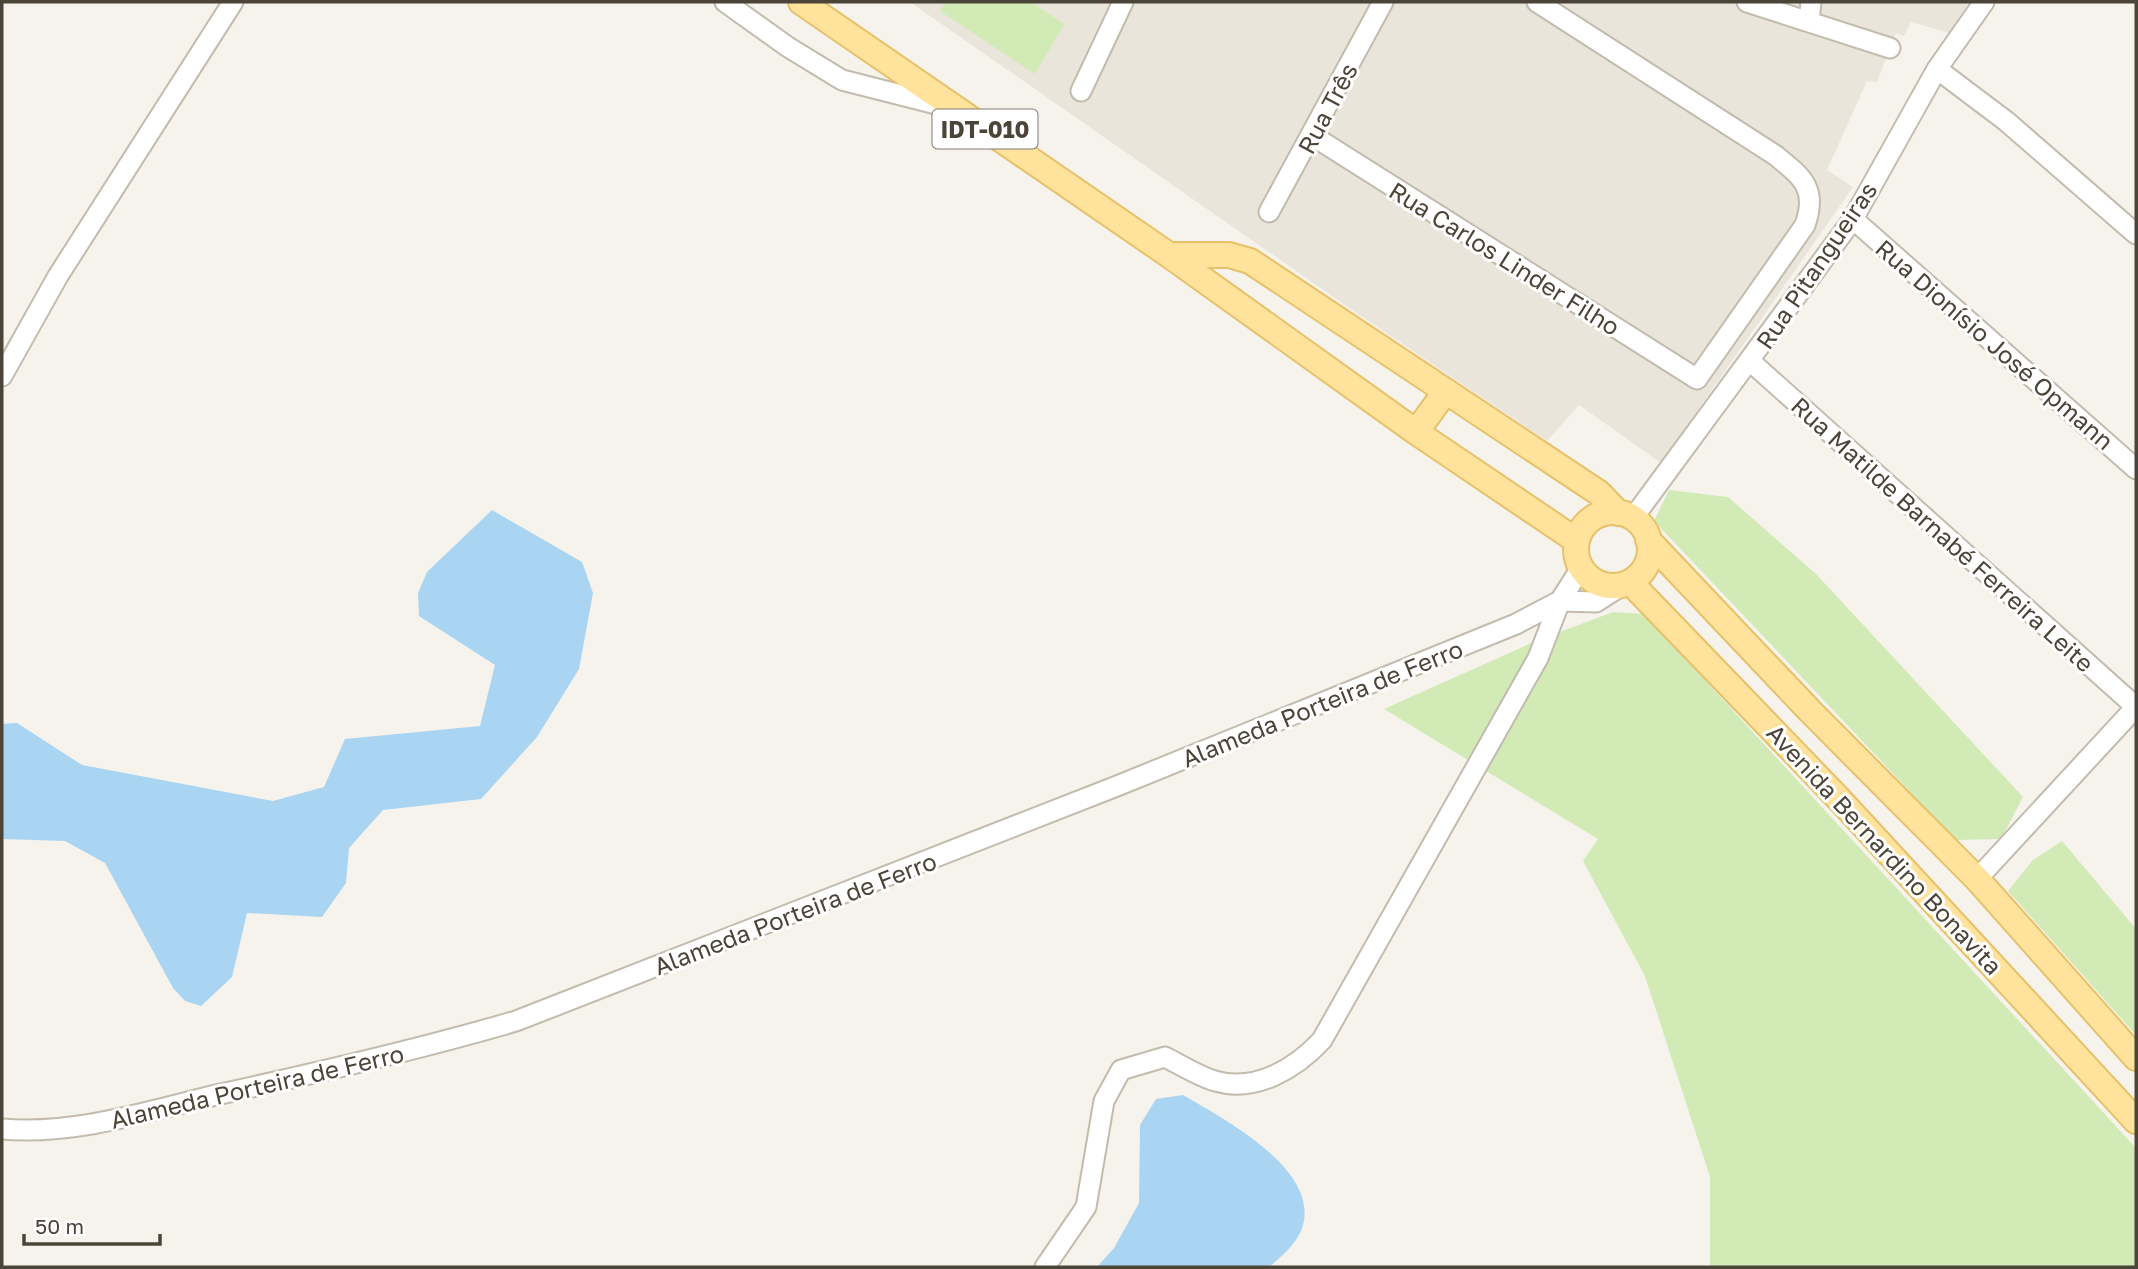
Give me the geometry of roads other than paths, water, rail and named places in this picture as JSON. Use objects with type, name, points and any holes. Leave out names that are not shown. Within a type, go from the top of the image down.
[{"type":"main road","name":"IDT-010","points":[[801,2],[1169,254]]},
{"type":"main road","name":"Avenida Bernardino Bonavita","points":[[1169,254],[1229,255],[1250,261],[1599,493],[1625,515],[1810,711],[1977,879],[2136,1058]]},
{"type":"main road","points":[[1169,254],[1416,432],[1577,541]]},
{"type":"main road","points":[[1416,432],[1446,391]]},
{"type":"main road","points":[[1625,515],[1592,519],[1577,541],[1581,568],[1603,584],[1627,583],[1646,564],[1648,540]]},
{"type":"main road","name":"Avenida Bernardino Bonavita","points":[[1627,583],[1829,789],[2136,1121]]},
{"type":"street","points":[[2,376],[58,276],[233,2]]},
{"type":"street","points":[[725,2],[788,47],[842,80],[956,109]]},
{"type":"street","points":[[1081,91],[1124,2]]},
{"type":"street","name":"Rua Três","points":[[1269,212],[1313,136],[1383,2]]},
{"type":"street","name":"Rua Carlos Linder Filho","points":[[1313,136],[1697,379],[1805,225],[1810,209],[1809,190],[1799,174],[1775,155],[1537,2]]},
{"type":"street","points":[[1747,2],[1810,11],[1890,48]]},
{"type":"street","name":"Rua Pitangueiras","points":[[1625,515],[1750,361],[1853,219],[1937,69],[1984,2]]},
{"type":"street","points":[[1937,69],[1998,114],[2136,234]]},
{"type":"street","name":"Rua Dionísio José Opmann","points":[[1853,219],[2136,469]]},
{"type":"street","name":"Rua Matilde Barnabé Ferreira Leite","points":[[1750,361],[2136,707]]},
{"type":"street","points":[[1045,1267],[1086,1207],[1104,1101],[1121,1070],[1165,1057],[1216,1081],[1251,1082],[1283,1073],[1303,1061],[1322,1040],[1538,658],[1560,601],[1581,568]]},
{"type":"street","name":"Alameda Porteira de Ferro","points":[[2,1129],[30,1131],[88,1125],[428,1047],[516,1021],[1117,786],[1463,647],[1560,601],[1596,602],[1627,583]]},
{"type":"street","points":[[1977,879],[2136,707]]},
{"type":"water","points":[[492,510],[582,562],[593,593],[579,669],[537,737],[481,799],[383,810],[349,848],[346,883],[322,917],[247,913],[232,977],[201,1006],[185,1001],[173,988],[105,863],[65,841],[2,839],[2,724],[17,723],[82,765],[273,801],[324,787],[345,739],[480,726],[495,665],[419,616],[418,593],[427,572]]},
{"type":"water","points":[[1183,1095],[1245,1133],[1285,1168],[1298,1188],[1305,1209],[1301,1231],[1291,1246],[1269,1267],[1097,1267],[1114,1248],[1139,1203],[1140,1125],[1156,1099]]}]
